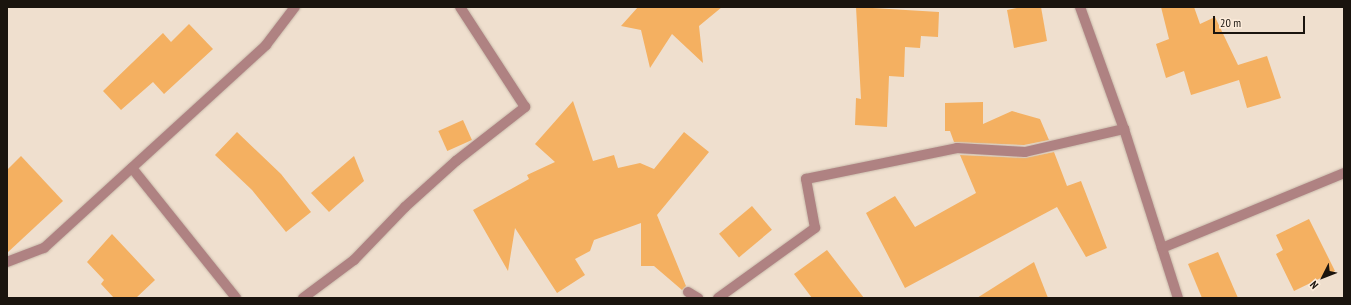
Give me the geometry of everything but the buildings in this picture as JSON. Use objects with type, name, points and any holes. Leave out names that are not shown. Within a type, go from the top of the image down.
[{"type":"street","points":[[7,262],[44,248],[266,45],[295,7]]},
{"type":"street","points":[[303,298],[354,260],[405,207],[456,160],[525,107],[460,7]]},
{"type":"street","points":[[1080,7],[1124,129],[1178,298]]},
{"type":"street","points":[[718,298],[815,228],[806,179],[956,148],[1025,152],[1124,129]]},
{"type":"street","points":[[132,168],[236,298]]},
{"type":"street","points":[[1162,248],[1344,173]]},
{"type":"street","points":[[688,292],[698,298]]}]
